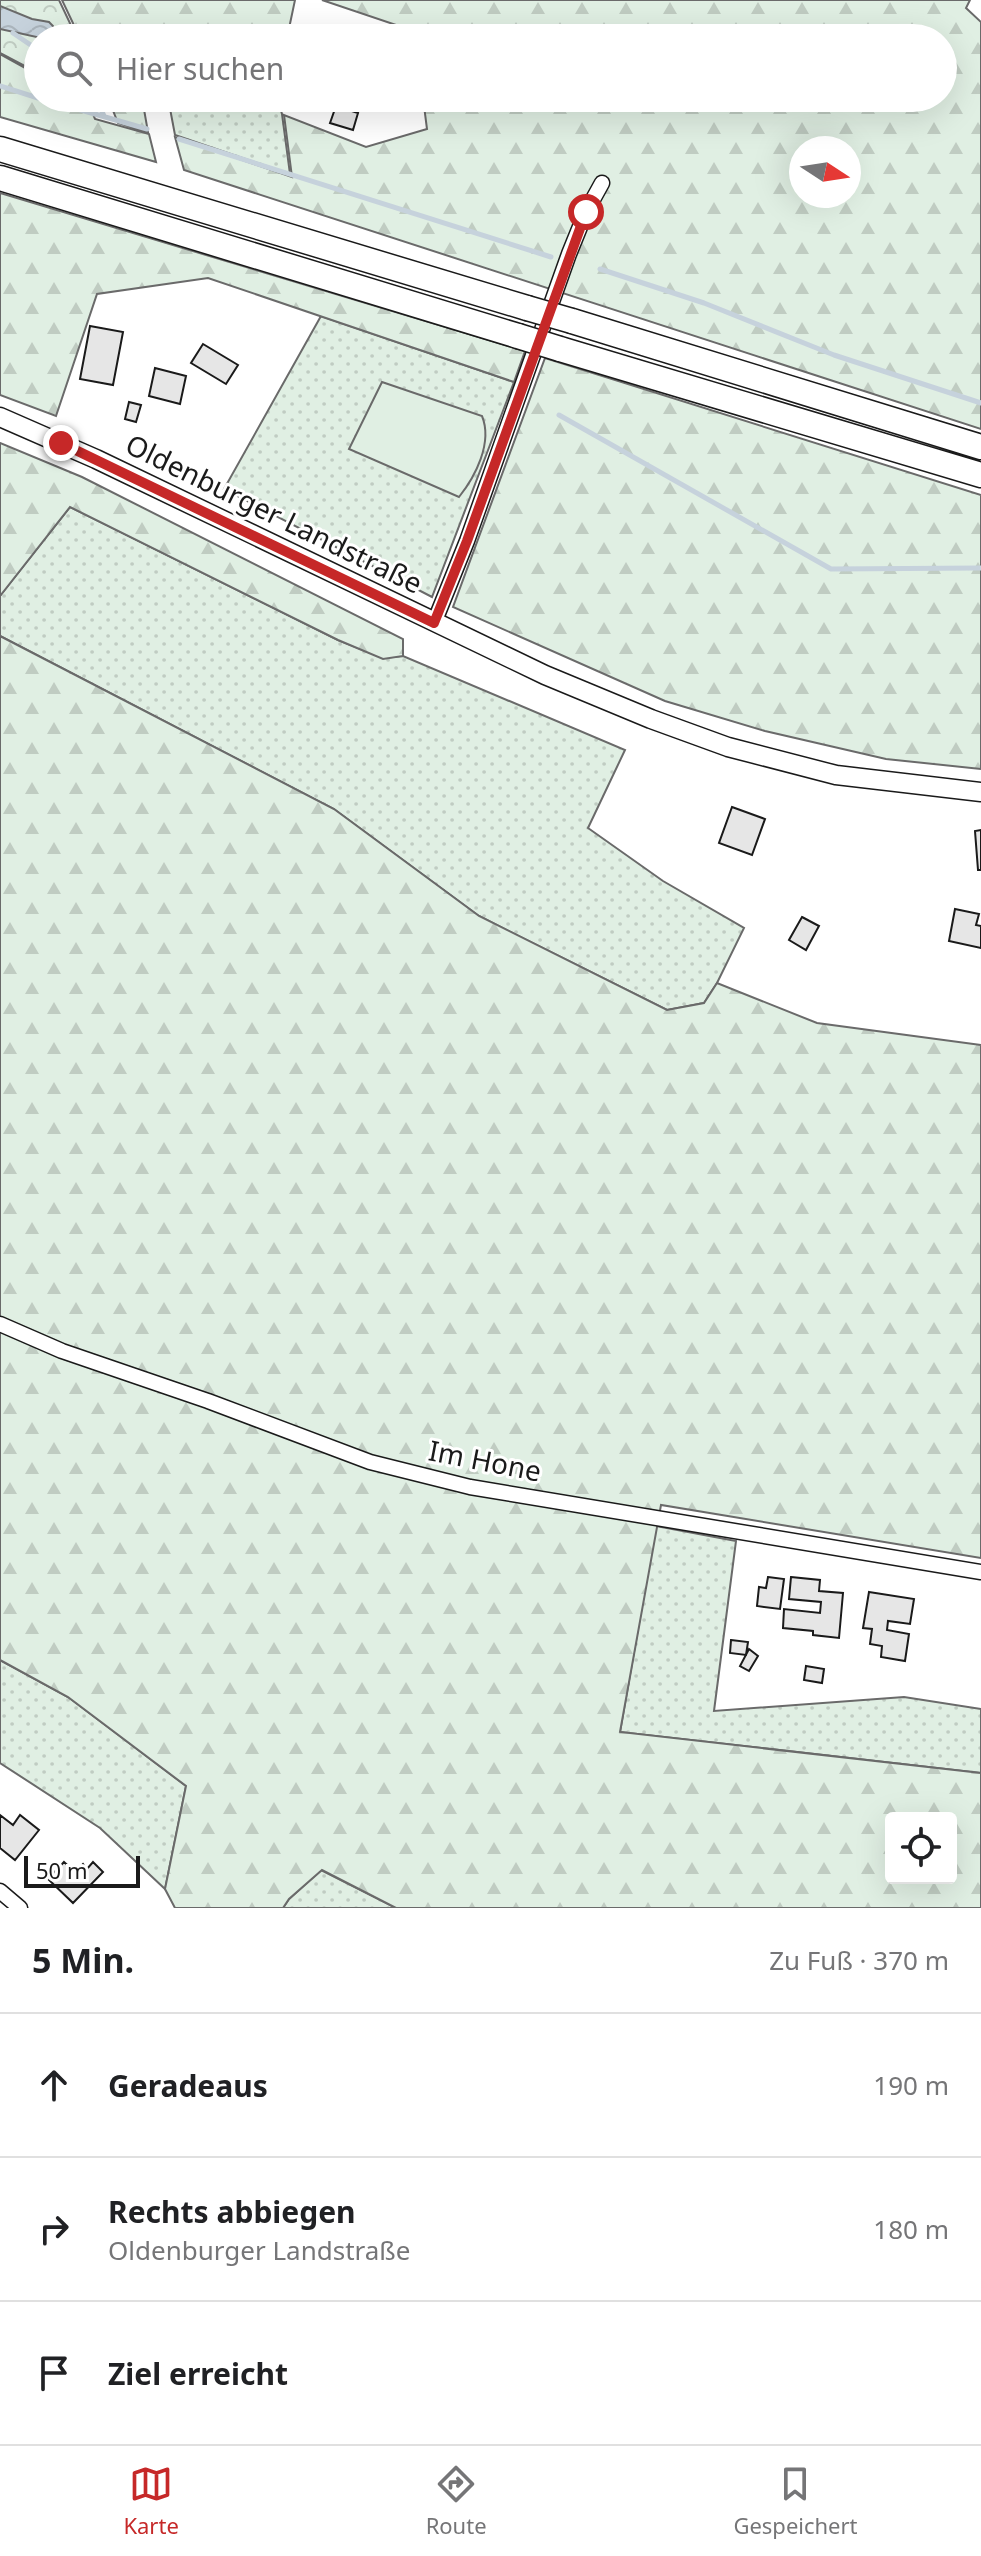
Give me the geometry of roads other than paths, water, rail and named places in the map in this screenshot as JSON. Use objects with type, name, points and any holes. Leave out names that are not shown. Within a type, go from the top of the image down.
[{"type":"highway","points":[[0,149],[981,447]]},
{"type":"highway","points":[[0,178],[981,475]]},
{"type":"street","points":[[434,623],[483,498],[569,254],[602,183]]},
{"type":"street","name":"Oldenburger Landstraße","points":[[0,417],[96,459],[545,675],[651,719],[728,747],[836,775],[981,792]]},
{"type":"street","name":"Im Hone","points":[[0,1324],[62,1351],[208,1401],[370,1462],[470,1487],[981,1572]]},
{"type":"street","points":[[0,1891],[20,1908]]},
{"type":"water","points":[[0,6],[51,24],[24,24],[24,34],[0,29]]},
{"type":"waterway","points":[[13,33],[24,40]]},
{"type":"waterway","points":[[0,86],[24,94]]},
{"type":"waterway","points":[[88,112],[147,129]]},
{"type":"waterway","points":[[102,112],[104,116]]},
{"type":"waterway","points":[[179,139],[551,257]]},
{"type":"waterway","points":[[600,269],[704,303],[834,355],[981,403]]},
{"type":"waterway","points":[[559,415],[831,569],[981,568]]}]
